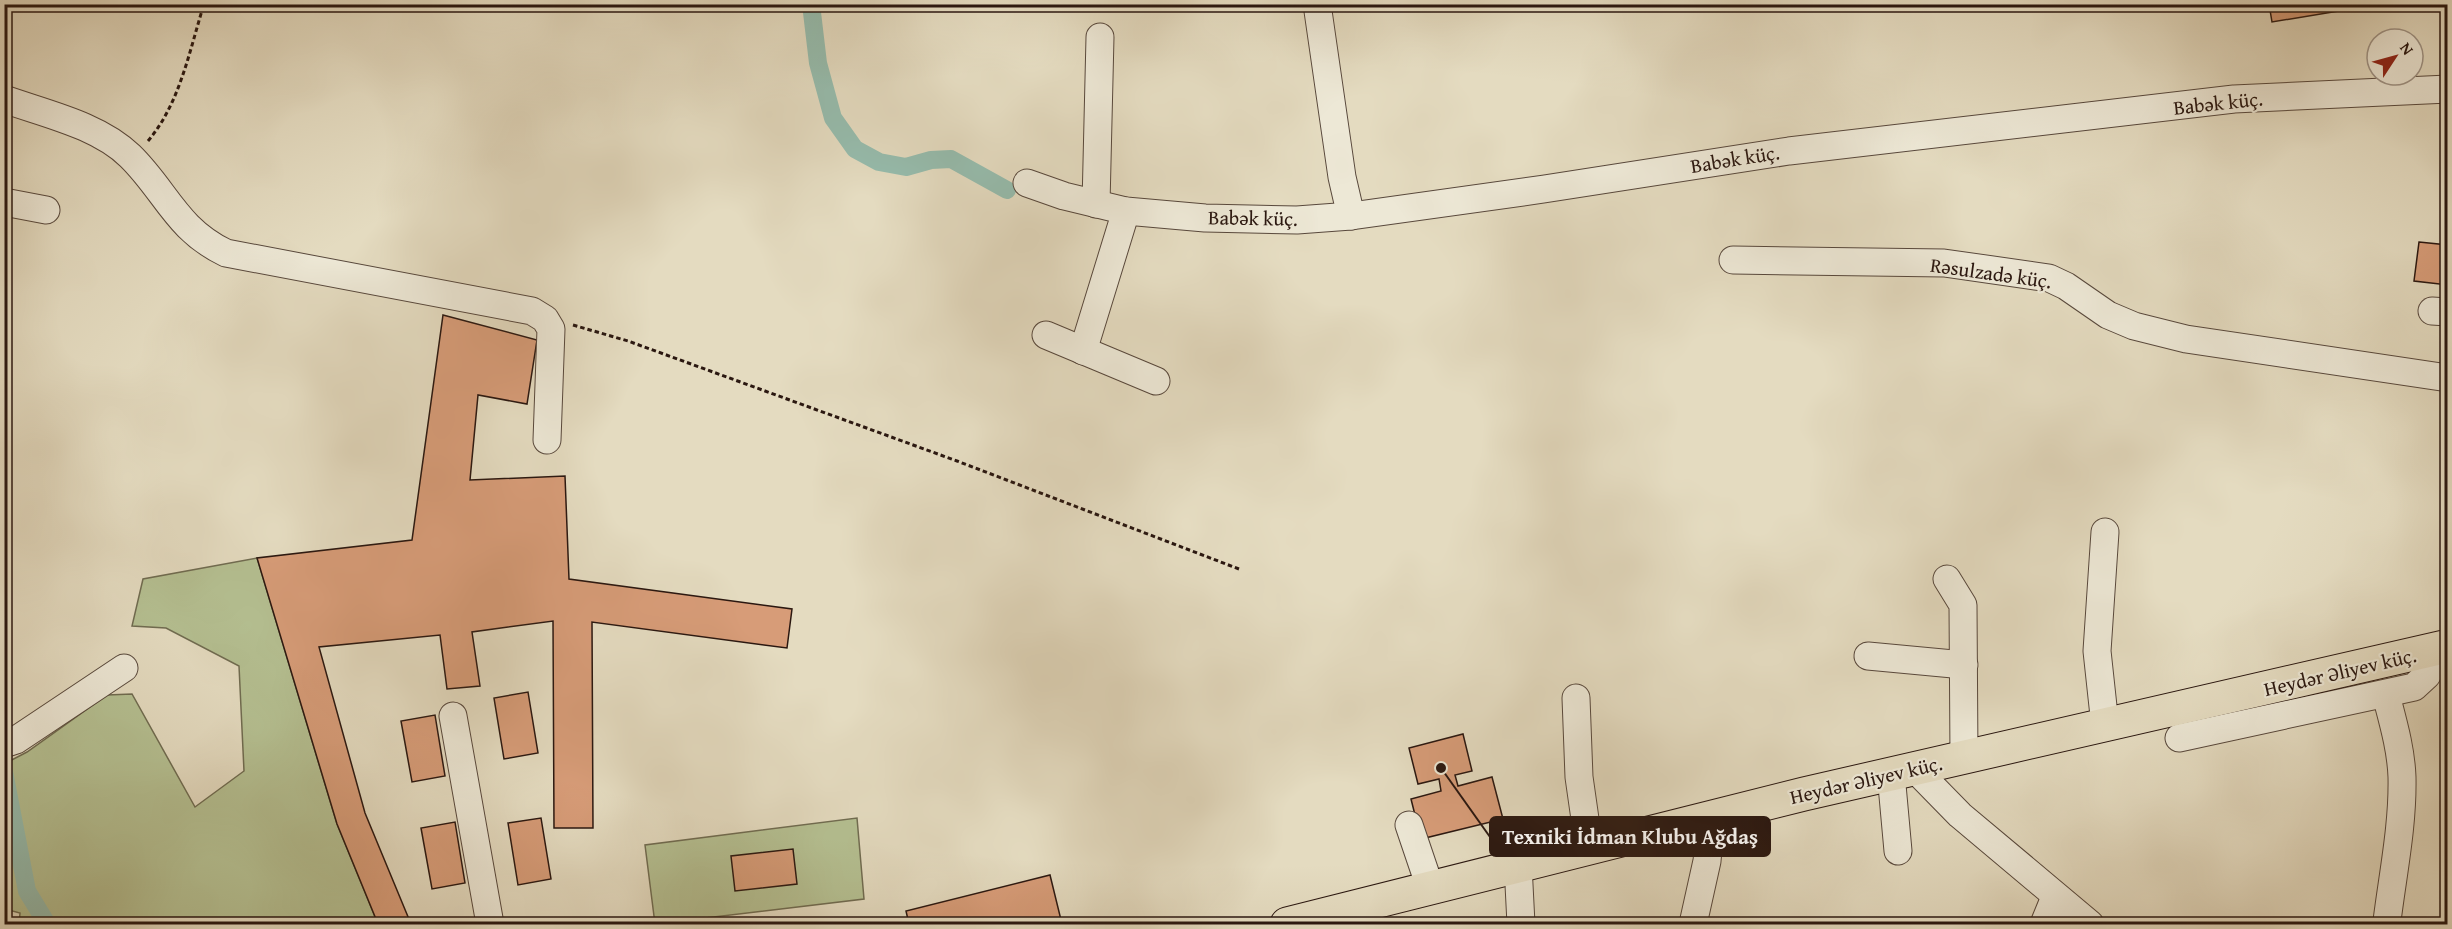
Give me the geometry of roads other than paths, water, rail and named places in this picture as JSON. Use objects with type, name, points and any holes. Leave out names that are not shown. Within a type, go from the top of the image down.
[{"type":"main road","name":"Heydər Əliyev küç.","points":[[1287,924],[1589,847],[1903,771],[2443,648]]},
{"type":"street","points":[[1317,4],[1342,177],[1351,216]]},
{"type":"street","points":[[1096,204],[1100,37]]},
{"type":"street","name":"Babək küç.","points":[[1027,183],[1126,211],[1216,218],[1297,220],[1351,216],[1789,151],[2234,99],[2448,89]]},
{"type":"street","points":[[4,99],[108,139],[130,156],[190,230],[205,243],[226,253],[532,310],[545,319],[551,329],[547,440]]},
{"type":"street","points":[[4,202],[46,210]]},
{"type":"street","points":[[1083,351],[1126,211]]},
{"type":"street","name":"Rəsulzadə küç.","points":[[1733,260],[1944,263],[2049,278],[2066,286],[2108,315],[2134,326],[2165,334],[2448,378]]},
{"type":"street","points":[[1046,335],[1156,381]]},
{"type":"street","points":[[2104,725],[2097,651],[2105,532]]},
{"type":"street","points":[[1947,579],[1963,605],[1964,758]]},
{"type":"street","points":[[2179,738],[2386,695],[2414,687],[2427,675],[2443,648]]},
{"type":"street","points":[[1868,656],[1964,665]]},
{"type":"street","points":[[4,744],[16,740],[124,668]]},
{"type":"street","points":[[2386,695],[2396,734],[2402,774],[2402,807],[2387,921]]},
{"type":"street","points":[[1576,698],[1579,777],[1589,847]]},
{"type":"street","points":[[453,716],[490,924]]},
{"type":"street","points":[[1898,851],[1903,771]]},
{"type":"street","points":[[1903,771],[1960,815],[2090,924]]},
{"type":"street","points":[[1693,924],[1707,861],[1711,817]]},
{"type":"street","points":[[1409,825],[1431,888]]},
{"type":"street","points":[[1518,865],[1521,924]]},
{"type":"street","points":[[2044,924],[2055,897]]},
{"type":"waterway","points":[[811,4],[818,63],[833,118],[855,149],[879,162],[906,167],[931,160],[951,159],[1007,190]]},
{"type":"waterway","points":[[4,772],[27,891],[47,924]]},
{"type":"place","name":"Texniki İdman Klubu Ağdaş","points":[[1441,768]]}]
